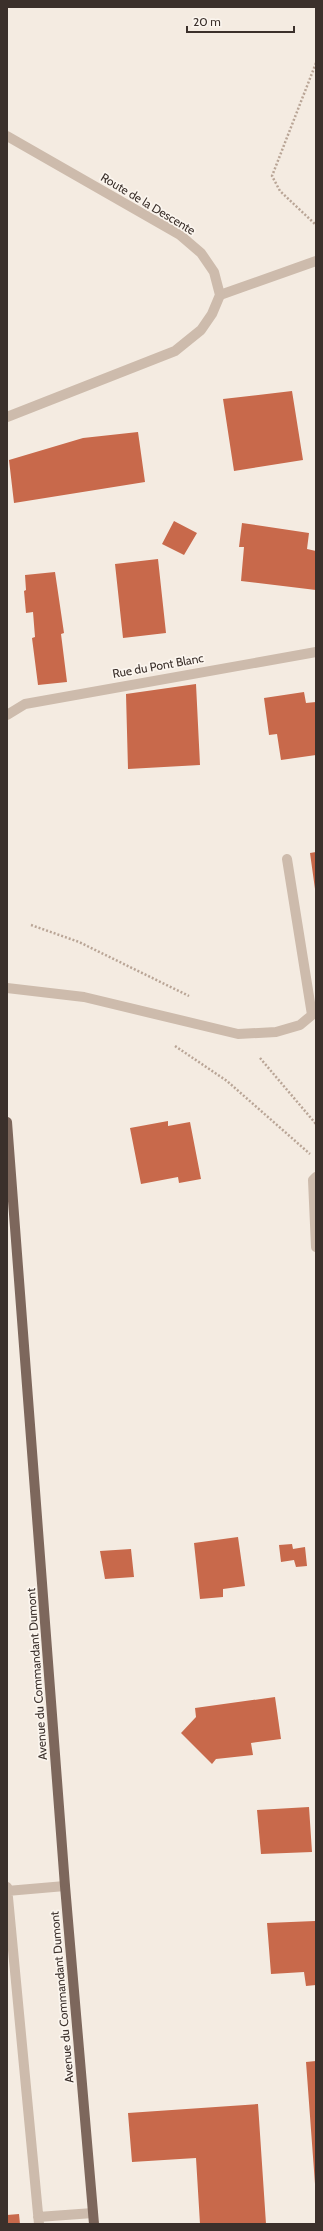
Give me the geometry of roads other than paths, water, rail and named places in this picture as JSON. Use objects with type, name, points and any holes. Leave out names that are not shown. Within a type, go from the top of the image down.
[{"type":"main road","name":"Avenue du Commandant Dumont","points":[[7,1122],[65,1886],[94,2224]]},
{"type":"street","name":"Route de la Descente","points":[[7,136],[180,235],[201,253],[214,272],[220,295]]},
{"type":"street","points":[[7,417],[175,351],[201,330],[212,314],[220,295],[316,261]]},
{"type":"street","name":"Rue du Pont Blanc","points":[[7,715],[25,704],[316,652]]},
{"type":"street","points":[[7,988],[84,997],[238,1034],[276,1032],[300,1025],[312,1015],[287,859]]},
{"type":"street","points":[[316,1177],[313,1180],[313,1190],[316,1247]]},
{"type":"street","points":[[7,1891],[65,1886]]},
{"type":"street","points":[[7,1887],[38,2220],[93,2213]]}]
